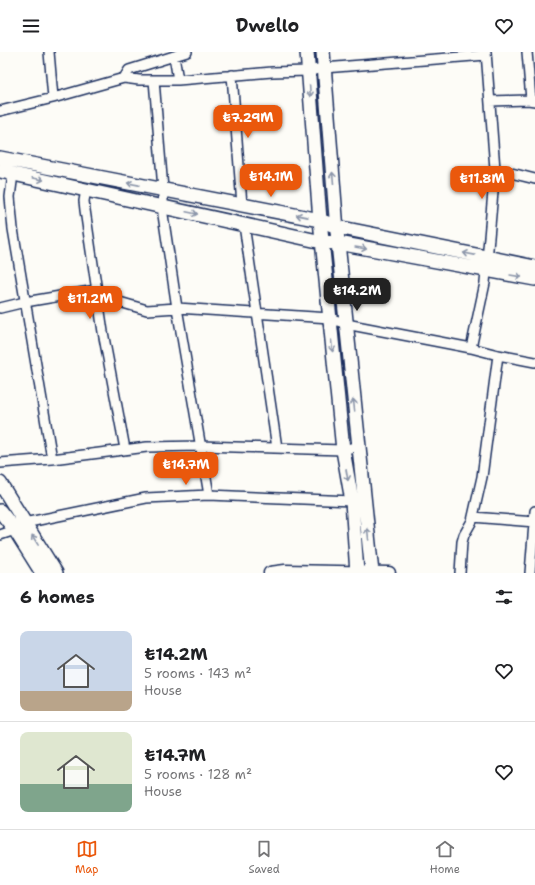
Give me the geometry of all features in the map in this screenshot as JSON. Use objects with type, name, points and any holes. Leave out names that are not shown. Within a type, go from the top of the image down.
[{"type":"main road","points":[[307,52],[322,242],[343,450],[352,500],[356,573]]},
{"type":"main road","points":[[322,52],[336,227],[372,572]]},
{"type":"main road","points":[[0,158],[320,220],[336,227],[487,264],[535,279]]},
{"type":"main road","points":[[6,172],[322,242],[487,264],[535,267]]},
{"type":"main road","points":[[0,483],[42,573]]},
{"type":"main road","points":[[0,511],[20,527],[56,573]]},
{"type":"street","points":[[49,52],[53,98]]},
{"type":"street","points":[[124,78],[129,70],[187,52]]},
{"type":"street","points":[[490,101],[533,100],[527,52]]},
{"type":"street","points":[[0,111],[124,78],[178,80],[272,72],[308,71],[324,68],[486,54],[495,169],[487,264],[471,348]]},
{"type":"street","points":[[174,56],[178,80]]},
{"type":"street","points":[[232,75],[242,205]]},
{"type":"street","points":[[154,80],[163,189],[163,207],[177,308],[209,495]]},
{"type":"street","points":[[495,169],[535,179]]},
{"type":"street","points":[[6,172],[13,229],[52,459]]},
{"type":"street","points":[[86,190],[84,201],[97,295],[125,449]]},
{"type":"street","points":[[244,224],[277,448]]},
{"type":"street","points":[[0,308],[25,302],[97,295],[147,310],[177,308],[330,318],[346,324],[471,348],[498,356],[535,362]]},
{"type":"street","points":[[460,573],[462,542],[473,517],[482,477],[498,356]]},
{"type":"street","points":[[0,463],[52,459],[147,447],[200,446],[343,450],[358,446]]},
{"type":"street","points":[[0,535],[20,527],[146,498],[209,495],[352,500]]},
{"type":"street","points":[[530,573],[535,511]]},
{"type":"street","points":[[473,517],[534,522]]},
{"type":"street","points":[[270,573],[389,573]]}]
